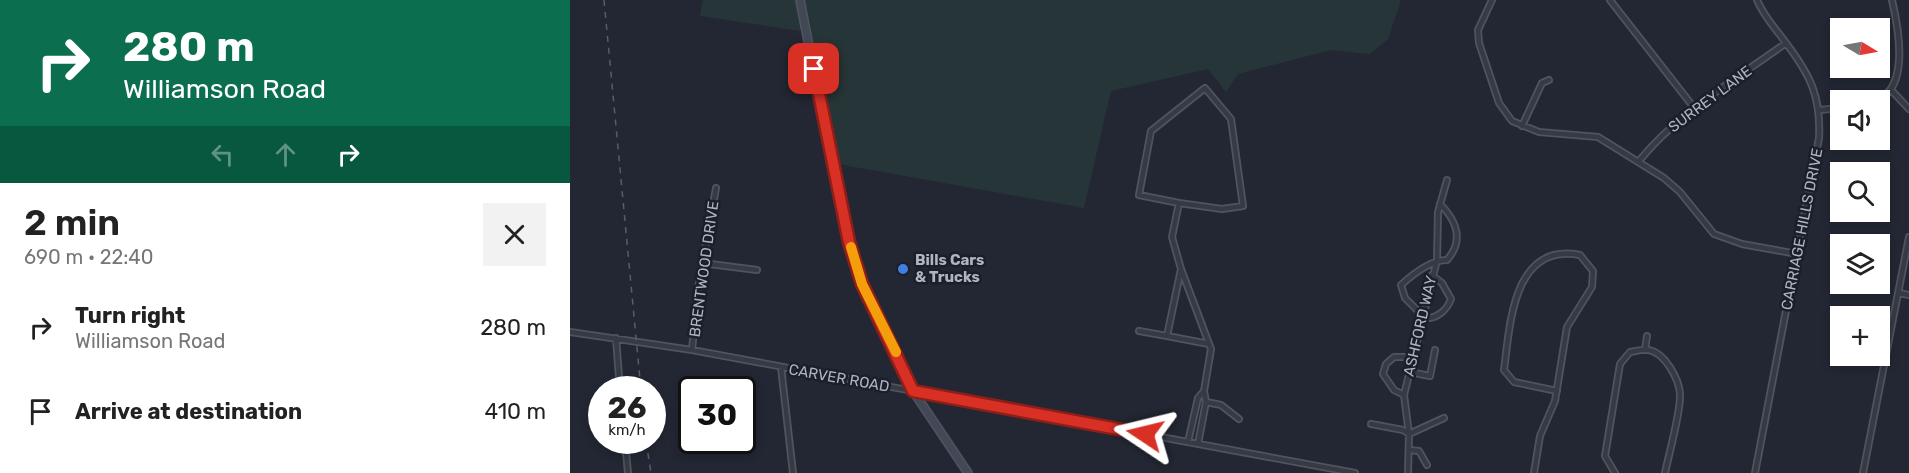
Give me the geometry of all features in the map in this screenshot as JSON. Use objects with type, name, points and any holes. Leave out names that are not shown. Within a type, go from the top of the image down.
[{"type":"main road","points":[[800,0],[843,221],[862,284],[913,391],[968,473]]},
{"type":"street","points":[[1492,0],[1478,30],[1479,43],[1499,103],[1512,121],[1539,132],[1598,137],[1639,161],[1680,192],[1714,234],[1742,244],[1797,254]]},
{"type":"street","points":[[1610,0],[1695,109]]},
{"type":"street","name":"CARRIAGE HILLS DRIVE","points":[[1755,473],[1819,138],[1820,110],[1808,75],[1768,21],[1757,0]]},
{"type":"street","points":[[1890,94],[1900,80],[1903,66],[1892,0]]},
{"type":"street","name":"SURREY LANE","points":[[1639,161],[1657,139],[1786,43]]},
{"type":"street","points":[[1521,126],[1542,83],[1549,80]]},
{"type":"street","points":[[1205,88],[1230,119],[1243,206],[1222,209],[1179,203],[1139,195],[1151,131],[1205,88]]},
{"type":"street","points":[[1893,92],[1909,109]]},
{"type":"street","points":[[1820,110],[1830,109]]},
{"type":"street","name":"ASHFORD WAY","points":[[1408,473],[1409,434],[1404,395],[1425,318],[1432,275],[1437,260],[1438,212],[1447,180]]},
{"type":"street","name":"BRENTWOOD DRIVE","points":[[692,350],[702,263],[716,188]]},
{"type":"street","points":[[1179,203],[1172,237],[1181,269],[1211,349],[1204,391],[1206,402],[1198,444]]},
{"type":"street","points":[[1432,275],[1442,283],[1451,299],[1448,307],[1432,319],[1425,318],[1405,298],[1401,285],[1414,273],[1427,268],[1437,260],[1447,260],[1455,251],[1457,238],[1451,215],[1440,204]]},
{"type":"street","points":[[1863,473],[1909,237]]},
{"type":"street","points":[[1534,473],[1540,436],[1556,401],[1567,327],[1592,287],[1593,271],[1580,255],[1562,251],[1544,259],[1522,279],[1512,310],[1504,370],[1514,382],[1557,391]]},
{"type":"street","points":[[702,263],[757,270]]},
{"type":"street","points":[[1167,336],[1181,269]]},
{"type":"street","points":[[1899,293],[1909,295]]},
{"type":"street","points":[[1139,331],[1209,344]]},
{"type":"street","name":"CARVER ROAD","points":[[570,332],[692,350],[1355,473]]},
{"type":"street","points":[[1645,350],[1647,336]]},
{"type":"street","points":[[616,338],[619,376]]},
{"type":"street","points":[[1615,473],[1605,456],[1620,364],[1630,352],[1645,350],[1650,350],[1661,358],[1671,369],[1680,395],[1665,473]]},
{"type":"street","points":[[1409,372],[1430,376],[1436,351]]},
{"type":"street","points":[[1404,395],[1388,383],[1383,374],[1386,364],[1394,357],[1414,357]]},
{"type":"street","points":[[781,367],[793,473]]},
{"type":"street","points":[[1188,442],[1198,398],[1204,391]]},
{"type":"street","points":[[1206,402],[1221,405],[1239,419]]},
{"type":"street","points":[[1371,424],[1403,430],[1409,434],[1444,418]]},
{"type":"street","points":[[1409,450],[1419,451],[1427,465]]},
{"type":"street","points":[[626,454],[628,473]]},
{"type":"shaded area","points":[[703,0],[1401,0],[1388,39],[1370,54],[1331,50],[1238,74],[1226,92],[1208,69],[1111,91],[1084,208],[832,163],[807,32],[700,16]]},
{"type":"railway","points":[[604,0],[640,376]]},
{"type":"railway","points":[[648,454],[651,473]]},
{"type":"slow traffic","points":[[851,247],[862,284],[896,352]]},
{"type":"place","name":"Bills Cars & Trucks","points":[[903,269]]},
{"type":"route","points":[[814,69],[849,242],[862,284],[892,342],[913,391],[1145,434]]}]
